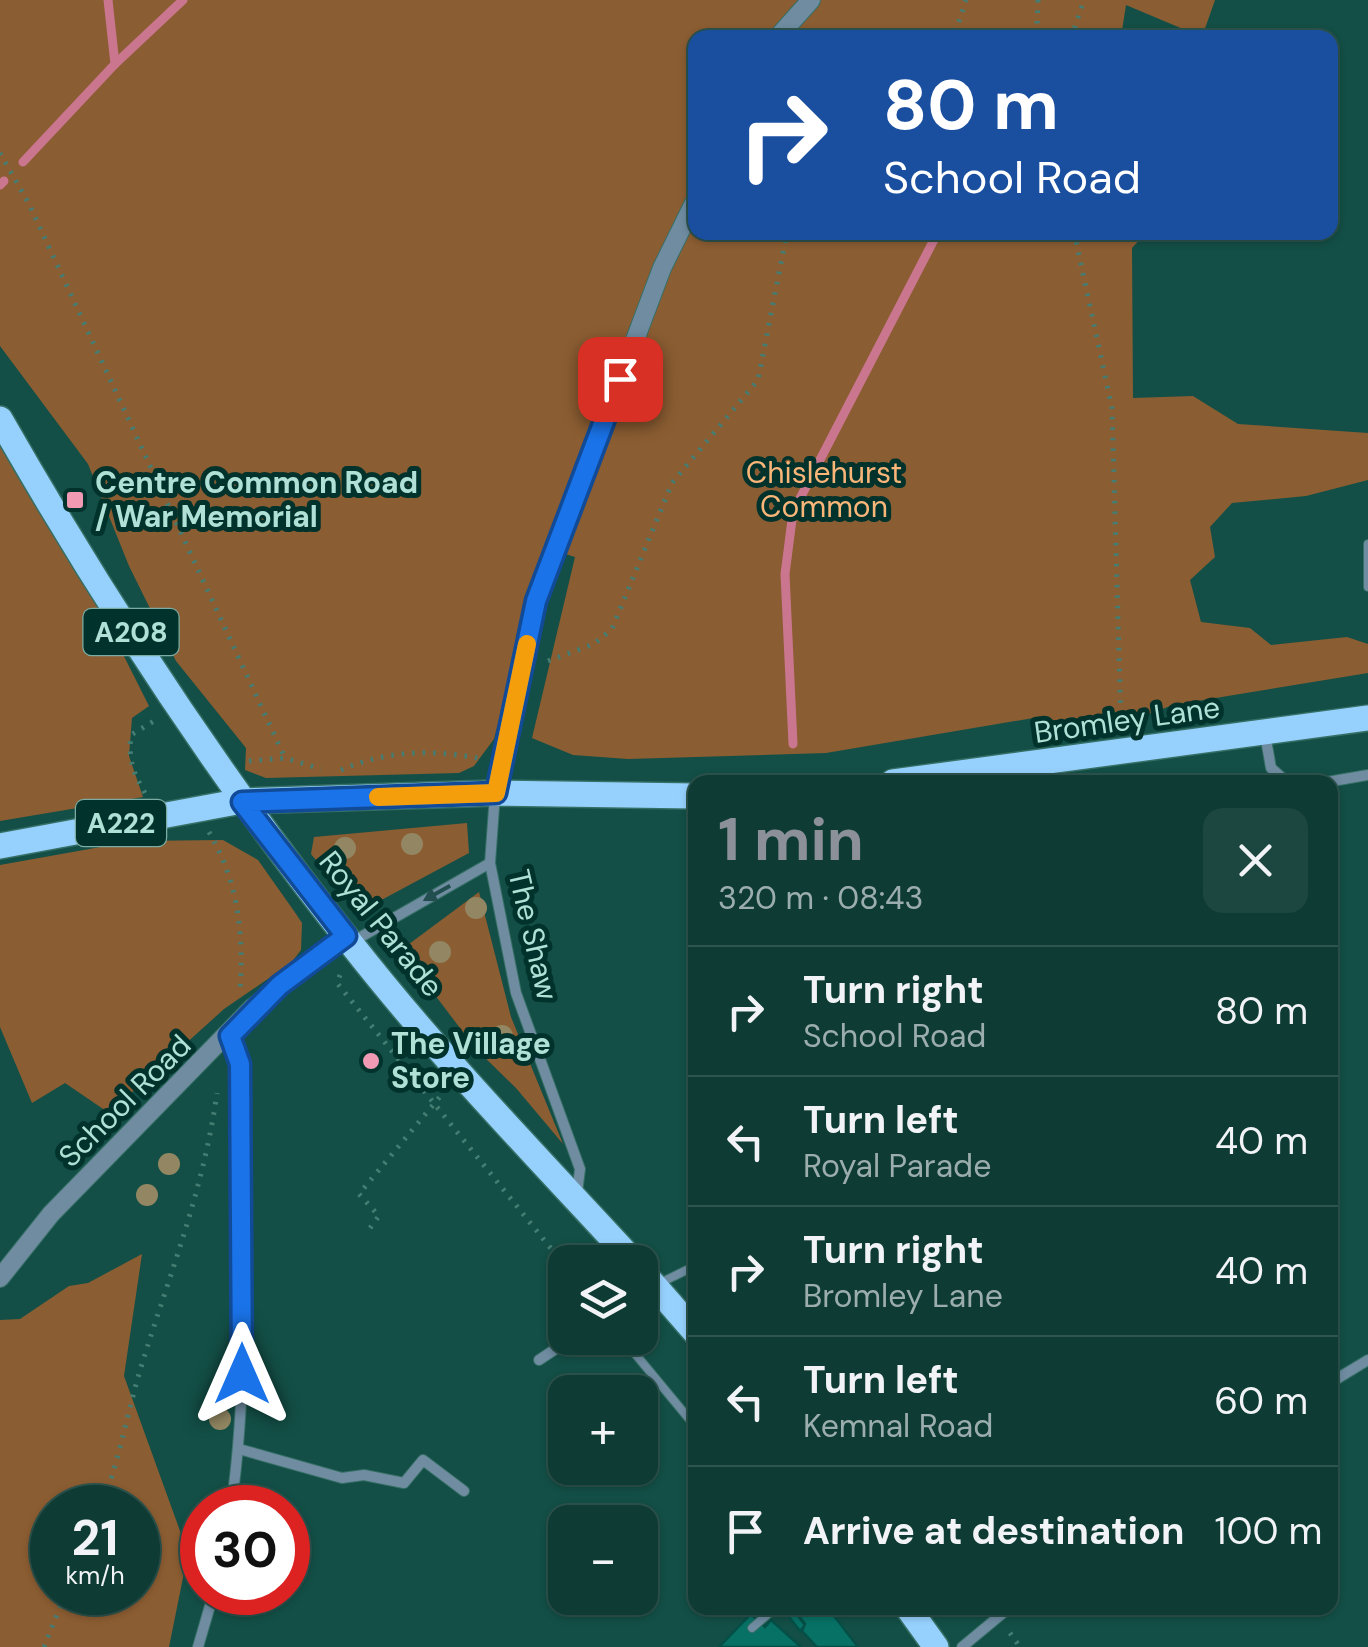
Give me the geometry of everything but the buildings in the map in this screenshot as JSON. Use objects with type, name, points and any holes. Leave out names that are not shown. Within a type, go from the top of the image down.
[{"type":"main road","name":"A208","points":[[0,419],[176,706],[242,802]]},
{"type":"main road","name":"Bromley Lane","points":[[1016,775],[1122,754],[1368,718]]},
{"type":"main road","name":"A222","points":[[0,846],[242,802],[496,793],[688,796]]},
{"type":"main road","name":"Royal Parade","points":[[242,802],[348,940],[618,1245]]},
{"type":"main road","points":[[658,1287],[688,1316]]},
{"type":"main road","points":[[913,1615],[936,1647]]},
{"type":"street","points":[[783,30],[810,0]]},
{"type":"street","points":[[496,793],[536,601],[662,268],[688,215]]},
{"type":"street","points":[[1265,734],[1270,768],[1278,775]]},
{"type":"street","points":[[1338,780],[1368,775]]},
{"type":"street","name":"The Shaw","points":[[496,793],[490,863],[516,993],[580,1169],[576,1199]]},
{"type":"street","points":[[348,940],[490,863]]},
{"type":"street","name":"School Road","points":[[0,1278],[51,1214],[280,985],[348,940]]},
{"type":"street","points":[[230,1036],[240,1064],[239,1449],[234,1485]]},
{"type":"street","points":[[539,1360],[548,1354]]},
{"type":"street","points":[[1338,1377],[1368,1360]]},
{"type":"street","points":[[239,1449],[342,1478],[364,1475],[404,1483],[423,1460],[464,1491]]},
{"type":"street","points":[[198,1647],[207,1615]]},
{"type":"street","points":[[962,1647],[1001,1615]]},
{"type":"lane","points":[[1368,544],[1368,587]]},
{"type":"lane","points":[[658,1275],[688,1268]]},
{"type":"lane","points":[[636,1355],[688,1418]]},
{"type":"lane","points":[[745,1634],[766,1615]]},
{"type":"path","points":[[954,30],[966,0]]},
{"type":"path","points":[[1038,0],[1039,30]]},
{"type":"path","points":[[1074,30],[1084,0]]},
{"type":"path","points":[[0,153],[29,204],[285,758]]},
{"type":"path","points":[[522,670],[594,644],[612,629],[672,482],[758,380],[786,240]]},
{"type":"path","points":[[1076,240],[1112,408],[1122,754]]},
{"type":"path","points":[[110,1485],[141,1368],[188,1234],[239,1005],[242,966],[234,885],[210,832],[147,797],[132,768],[131,735],[176,706]]},
{"type":"path","points":[[218,762],[285,758],[330,772],[371,758],[437,751],[502,762]]},
{"type":"path","points":[[348,940],[338,983],[548,1245]]},
{"type":"path","points":[[370,1228],[379,1216],[359,1194],[433,1101],[464,1075]]},
{"type":"path","points":[[44,1647],[57,1615]]},
{"type":"green space","name":"Chislehurst Common","points":[[0,0],[1215,0],[1204,30],[1185,30],[1126,5],[1122,30],[688,30],[688,240],[1139,240],[1132,248],[1133,398],[1193,396],[1238,424],[1368,433],[1368,480],[1306,496],[1232,503],[1210,527],[1215,557],[1190,580],[1201,622],[1250,628],[1271,645],[1347,637],[1368,644],[1368,673],[1173,705],[1086,737],[1039,717],[826,753],[628,759],[573,755],[532,738],[575,557],[552,550],[524,623],[494,739],[474,766],[459,773],[266,778],[245,770],[246,748],[176,661],[129,566],[88,464],[0,346]]},
{"type":"green space","points":[[0,437],[65,539],[149,706],[132,718],[129,756],[143,797],[0,821]]},
{"type":"green space","points":[[467,823],[469,853],[359,912],[311,854],[314,837]]},
{"type":"green space","points":[[223,840],[258,860],[302,923],[301,950],[291,963],[224,1009],[109,1113],[65,1083],[32,1103],[0,1027],[0,865],[134,841]]},
{"type":"green space","points":[[479,892],[511,1017],[563,1144],[516,1088],[475,1048],[401,950]]},
{"type":"green space","points":[[142,1254],[124,1376],[180,1531],[180,1593],[169,1647],[0,1647],[0,1320],[20,1319],[69,1286],[88,1283]]},
{"type":"waterway","points":[[23,162],[115,64],[108,0]]},
{"type":"waterway","points":[[115,64],[183,0]]},
{"type":"waterway","points":[[0,185],[4,181]]},
{"type":"waterway","points":[[793,744],[785,574],[793,512],[934,240]]},
{"type":"slow traffic","points":[[378,797],[496,793],[527,644]]},
{"type":"place","name":"Centre Common Road / War Memorial","points":[[75,500]]},
{"type":"place","name":"The Village Store","points":[[371,1061]]},
{"type":"route","points":[[242,1374],[240,1064],[230,1036],[252,1008],[346,936],[242,802],[496,793],[536,601],[620,379]]}]
